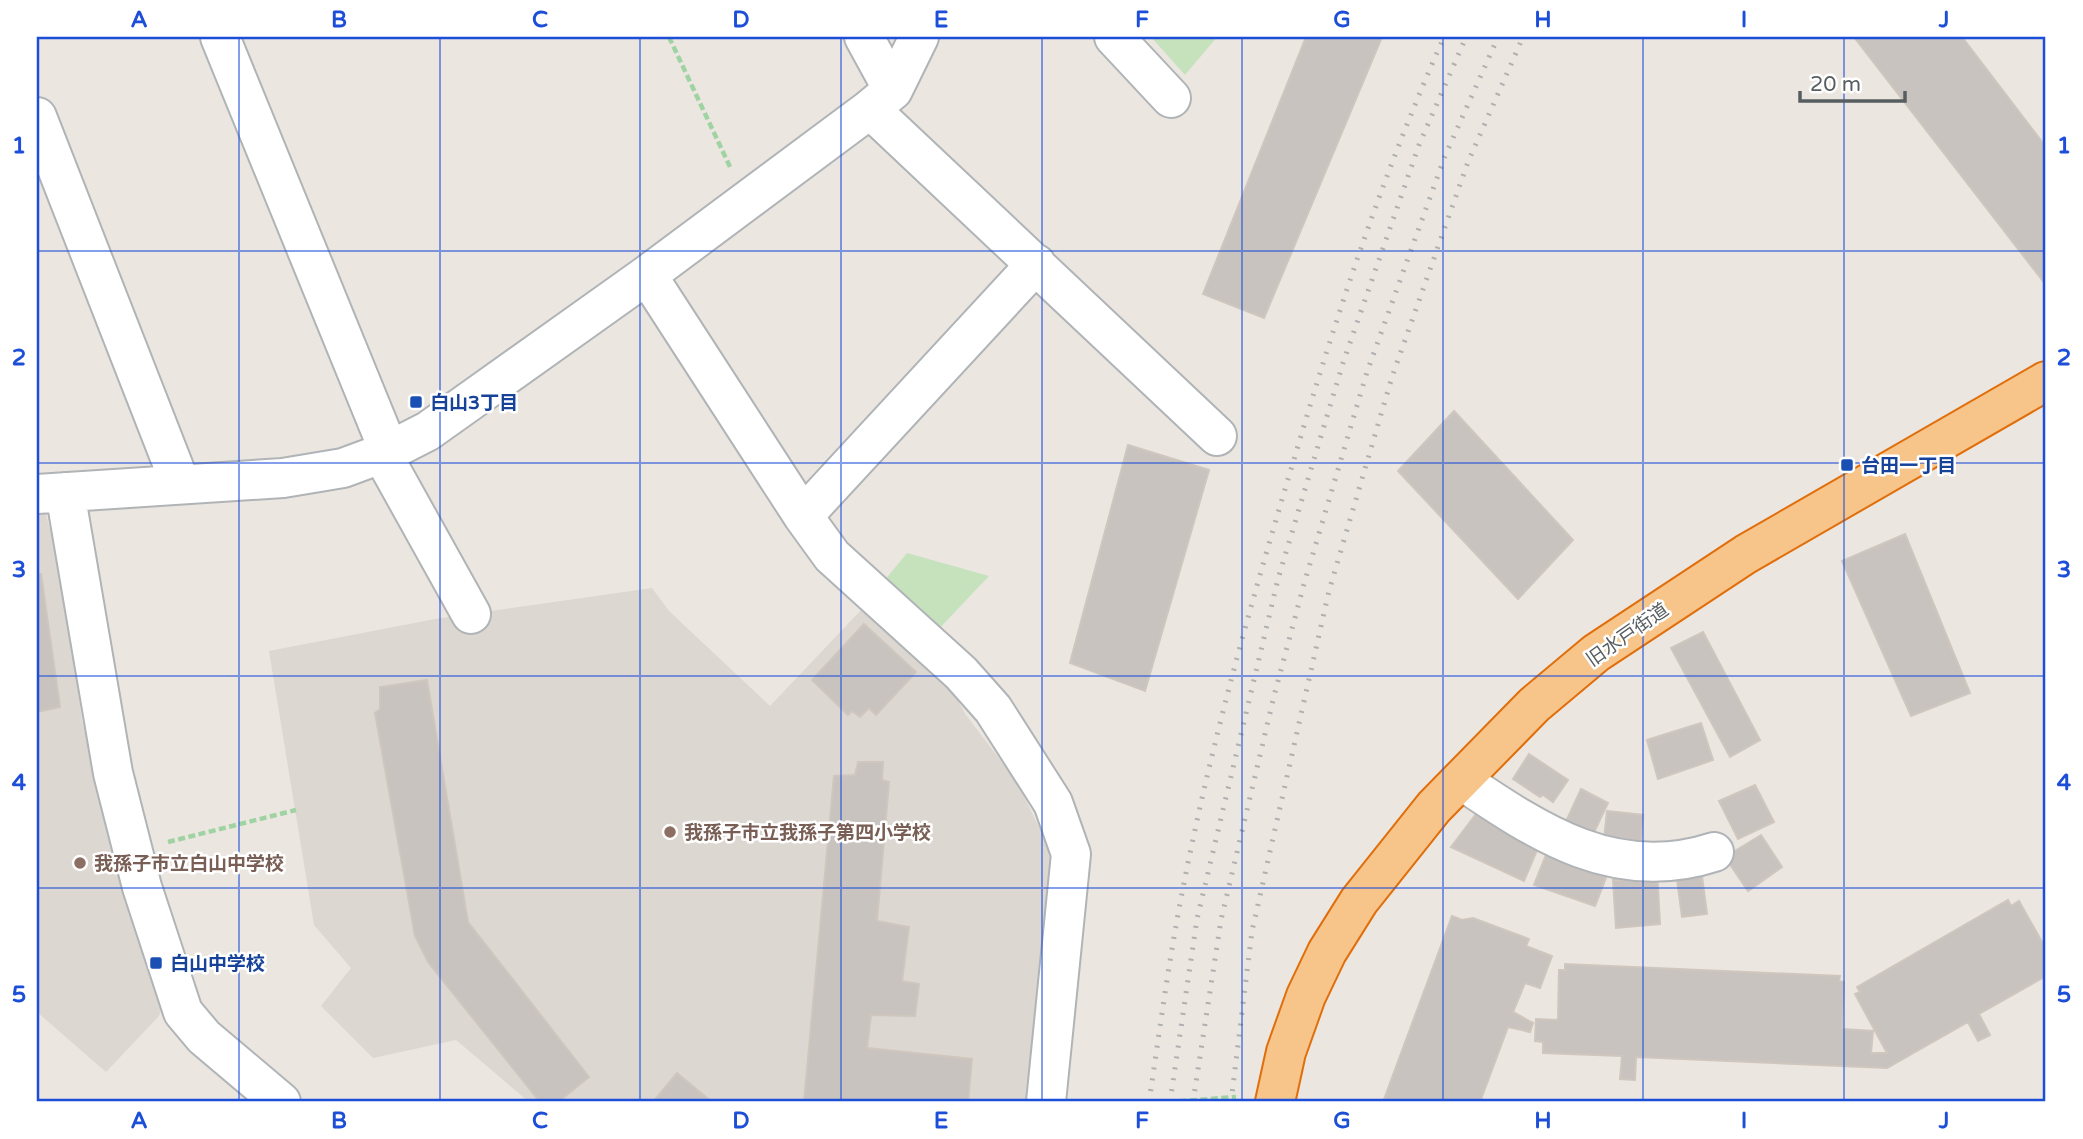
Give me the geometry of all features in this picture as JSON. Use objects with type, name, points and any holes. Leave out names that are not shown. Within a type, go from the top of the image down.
[{"type":"highway","name":"旧水戸街道","points":[[1275,1102],[1286,1052],[1306,996],[1327,952],[1359,901],[1392,855],[1534,705],[1596,653],[1746,554],[2046,381]]},
{"type":"street","points":[[220,37],[386,453],[471,614]]},
{"type":"street","points":[[864,37],[881,100],[1036,264],[1217,436]]},
{"type":"street","points":[[281,1102],[204,1037],[183,1012],[133,850],[113,773],[51,493],[284,478],[343,468],[386,453],[428,431],[647,275],[881,100],[908,64],[919,37]]},
{"type":"street","points":[[1115,37],[1171,98]]},
{"type":"street","points":[[37,117],[180,483]]},
{"type":"street","points":[[803,516],[1036,264]]},
{"type":"street","points":[[647,275],[803,516],[832,556],[961,673],[993,709],[1053,803],[1071,854],[1046,1102]]},
{"type":"street","points":[[1461,780],[1504,810],[1593,855],[1653,862],[1693,859],[1714,852]]},
{"type":"path","points":[[669,37],[746,202]]},
{"type":"path","points":[[133,850],[296,810]]},
{"type":"path","points":[[1168,1102],[1236,1097]]},
{"type":"shaded area","name":"我孫子市立白山中学校","points":[[37,512],[45,512],[63,574],[82,721],[163,1004],[159,1016],[106,1072],[37,1012]]},
{"type":"shaded area","name":"我孫子市立我孫子第四小学校","points":[[652,588],[669,611],[770,706],[863,608],[955,695],[966,715],[1017,782],[1052,854],[1029,1102],[529,1102],[456,1040],[373,1058],[321,1006],[351,968],[314,925],[269,651],[435,619]]},
{"type":"green space","points":[[1151,37],[1217,37],[1185,75]]},
{"type":"green space","points":[[907,553],[989,576],[934,634],[880,586]]},
{"type":"building","points":[[1306,37],[1382,37],[1264,318],[1203,294]]},
{"type":"building","points":[[1854,37],[1962,37],[2046,147],[2046,285]]},
{"type":"building","points":[[1454,411],[1573,540],[1518,599],[1398,471]]},
{"type":"building","points":[[1128,445],[1209,470],[1145,691],[1070,663]]},
{"type":"building","points":[[1905,534],[1970,693],[1911,716],[1842,561]]},
{"type":"building","points":[[41,574],[60,707],[37,712],[37,575]]},
{"type":"building","points":[[864,624],[916,672],[876,715],[869,708],[860,717],[852,711],[848,715],[812,680]]},
{"type":"building","points":[[1703,632],[1760,740],[1730,757],[1671,648]]},
{"type":"building","points":[[427,680],[468,922],[589,1077],[558,1102],[540,1102],[428,962],[415,936],[375,713],[380,709],[380,687]]},
{"type":"building","points":[[1701,723],[1713,760],[1658,779],[1647,740]]},
{"type":"building","points":[[1529,754],[1568,780],[1553,802],[1543,795],[1540,797],[1513,779]]},
{"type":"building","points":[[858,762],[883,762],[882,780],[889,782],[877,921],[909,927],[902,981],[919,984],[915,1016],[871,1015],[867,1048],[972,1059],[968,1102],[804,1102],[834,776],[855,775]]},
{"type":"building","points":[[1755,785],[1774,822],[1738,839],[1719,801]]},
{"type":"building","points":[[1581,789],[1608,803],[1589,843],[1562,830]]},
{"type":"building","points":[[1482,806],[1541,841],[1524,881],[1451,847]]},
{"type":"building","points":[[1607,811],[1643,815],[1640,850],[1604,839]]},
{"type":"building","points":[[1761,835],[1782,867],[1748,891],[1725,857]]},
{"type":"building","points":[[1548,850],[1609,870],[1595,906],[1534,885]]},
{"type":"building","points":[[1701,869],[1707,914],[1682,917],[1676,872]]},
{"type":"building","points":[[1657,870],[1660,924],[1616,928],[1613,880],[1623,880],[1625,873]]},
{"type":"building","points":[[2008,900],[2011,906],[2019,901],[2046,949],[2046,976],[1979,1014],[1990,1035],[1978,1041],[1968,1022],[1887,1068],[1636,1057],[1635,1080],[1620,1079],[1622,1056],[1543,1053],[1543,1042],[1535,1041],[1536,1019],[1558,1020],[1559,970],[1565,970],[1565,964],[1840,976],[1839,981],[1844,982],[1842,1029],[1873,1031],[1871,1053],[1887,1053],[1855,994],[1860,992],[1857,987]]},
{"type":"building","points":[[1452,916],[1462,920],[1473,918],[1529,939],[1526,946],[1552,956],[1540,988],[1525,983],[1513,1012],[1533,1023],[1530,1032],[1508,1027],[1480,1102],[1383,1102]]},
{"type":"building","points":[[677,1073],[712,1102],[653,1102]]},
{"type":"railway","points":[[1149,1102],[1169,966],[1189,860],[1247,622],[1280,505],[1347,290],[1402,137],[1444,37]]},
{"type":"railway","points":[[1170,1102],[1197,919],[1278,579],[1343,363],[1419,145],[1466,37]]},
{"type":"railway","points":[[1193,1102],[1221,920],[1274,696],[1304,584],[1367,372],[1445,156],[1498,37]]},
{"type":"railway","points":[[1231,1102],[1252,931],[1329,591],[1392,377],[1468,162],[1523,37]]},
{"type":"place","name":"白山3丁目","points":[[416,402]]},
{"type":"place","name":"台田一丁目","points":[[1847,465]]},
{"type":"place","name":"我孫子市立我孫子第四小学校","points":[[670,832]]},
{"type":"place","name":"我孫子市立白山中学校","points":[[80,863]]},
{"type":"place","name":"白山中学校","points":[[156,963]]}]
